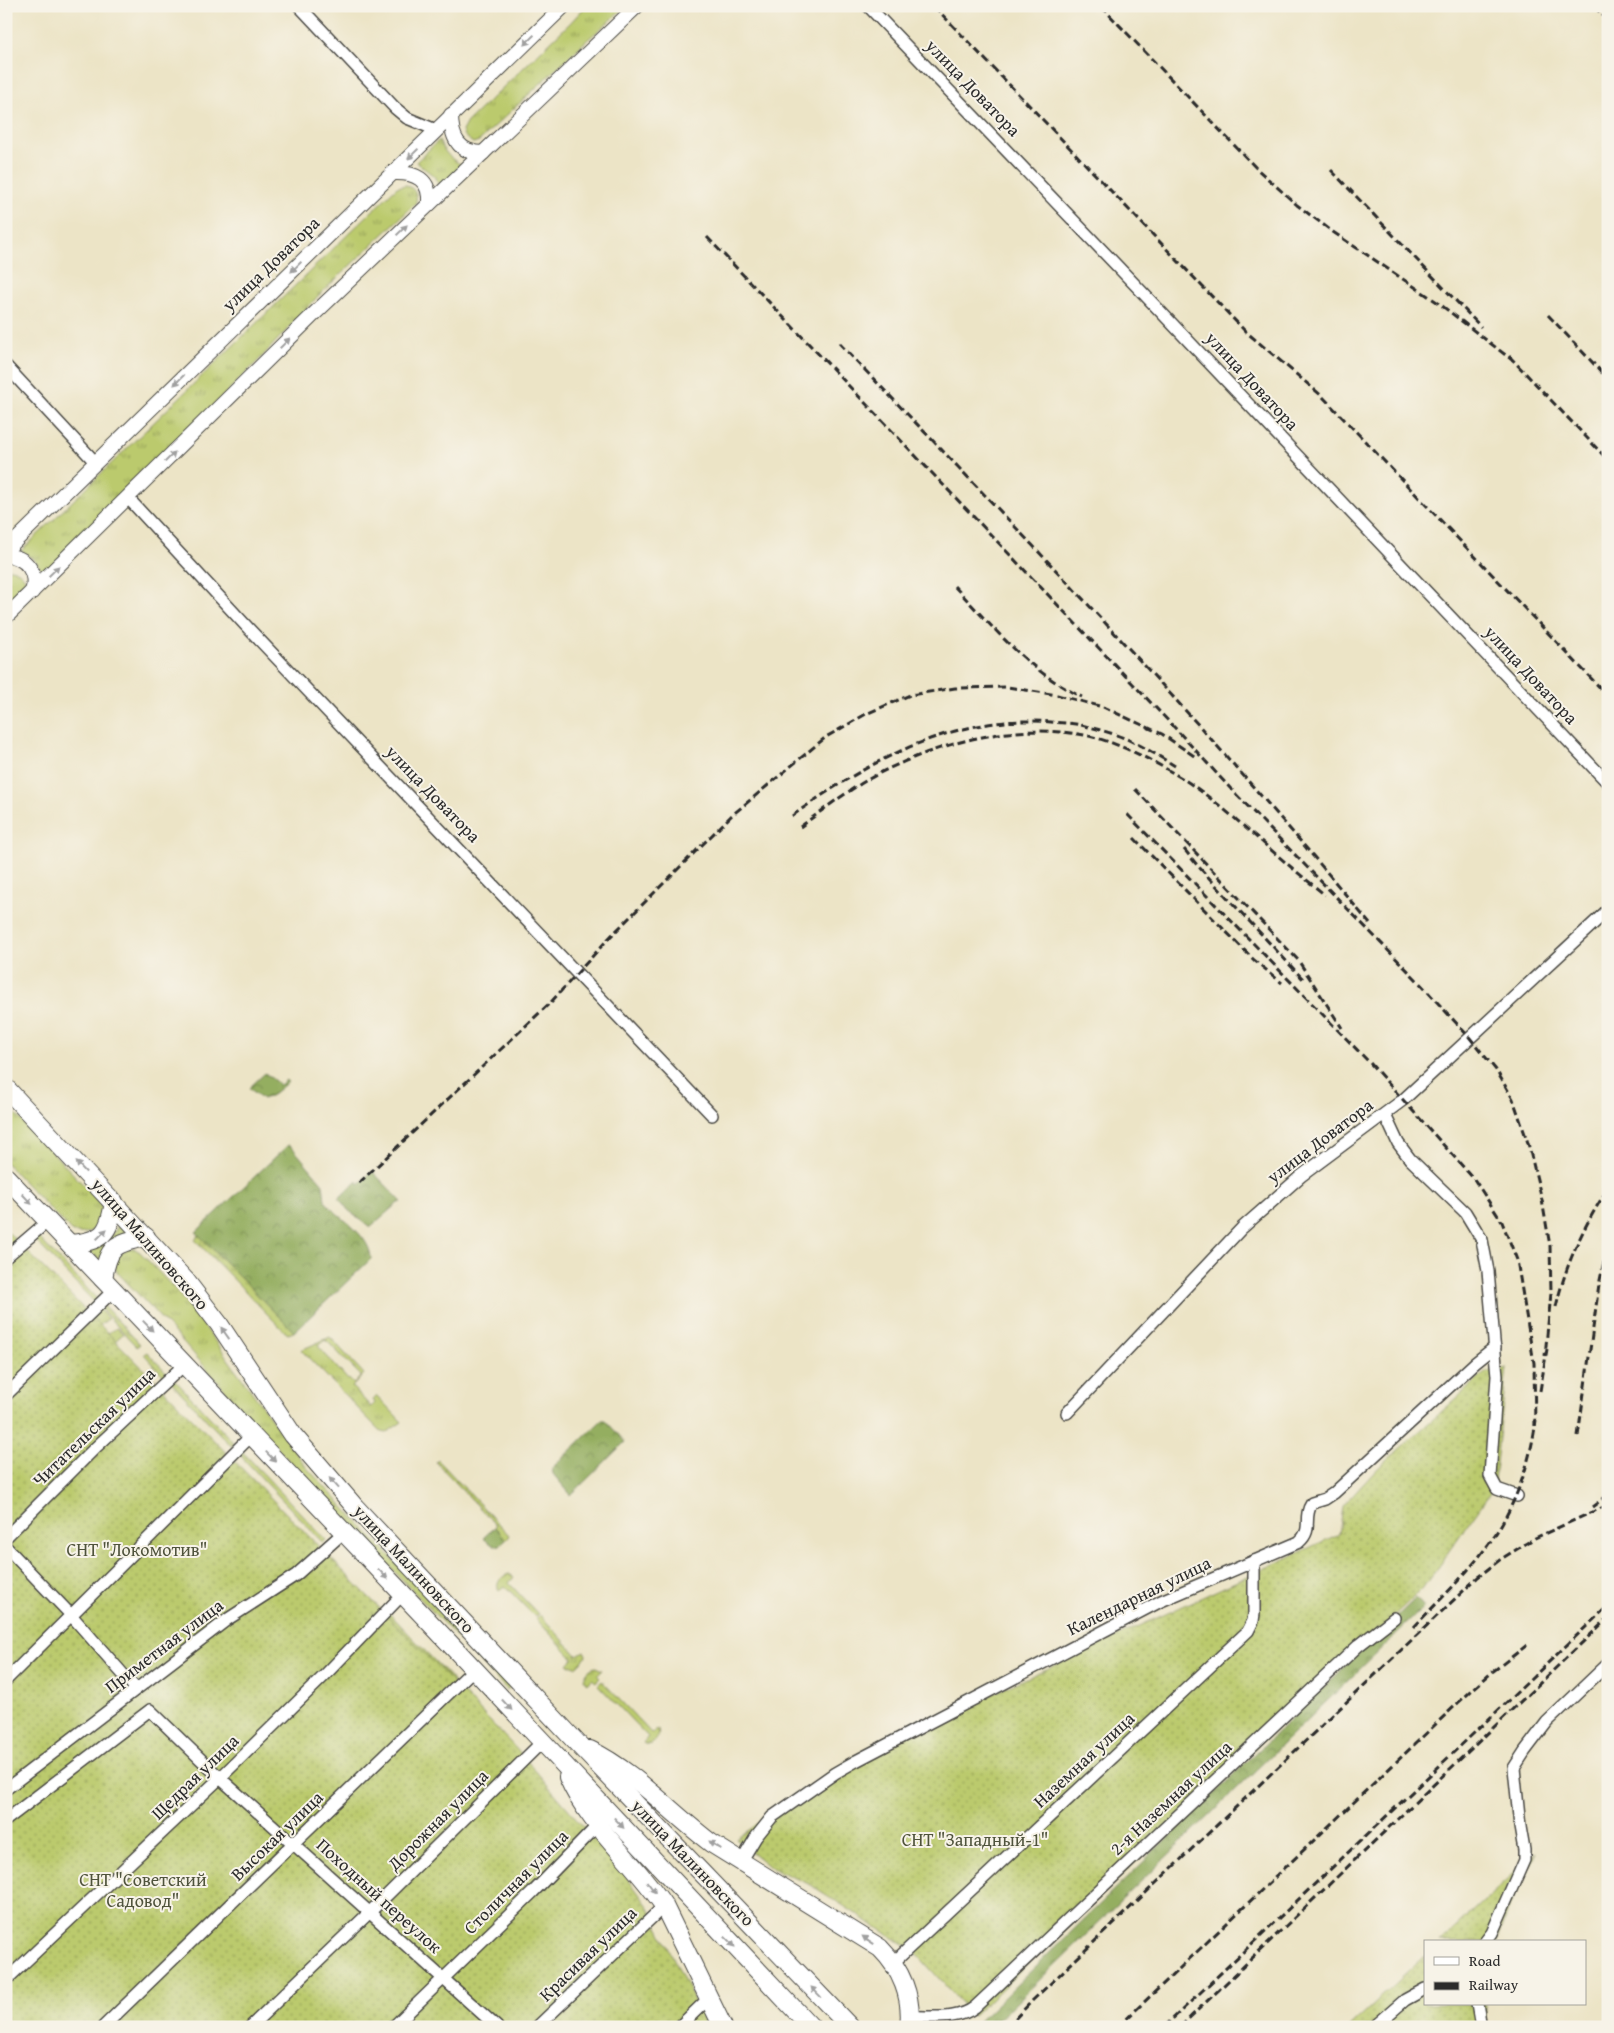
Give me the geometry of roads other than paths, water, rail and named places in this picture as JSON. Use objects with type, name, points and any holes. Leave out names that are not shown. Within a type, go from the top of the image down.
[{"type":"highway","name":"улица Малиновского","points":[[6,1088],[186,1281],[203,1302],[293,1435],[325,1474],[580,1745],[850,2027]]},
{"type":"highway","name":"улица Малиновского","points":[[6,1177],[403,1594],[811,2027]]},
{"type":"highway","points":[[70,1244],[86,1243],[102,1236],[111,1221],[114,1202]]},
{"type":"highway","points":[[108,1285],[107,1257],[112,1249],[126,1240],[146,1237]]},
{"type":"highway","points":[[580,1745],[615,1763],[686,1824],[741,1862],[870,1941],[893,1964],[905,1986],[910,2022]]},
{"type":"highway","points":[[562,1763],[575,1793],[664,1906],[723,2027]]},
{"type":"street","points":[[299,6],[395,108],[407,118],[436,130]]},
{"type":"street","name":"улица Доватора","points":[[6,550],[564,6]]},
{"type":"street","points":[[6,617],[313,315],[637,6]]},
{"type":"street","name":"улица Доватора","points":[[868,6],[1149,298],[1608,783]]},
{"type":"street","points":[[451,115],[451,129],[461,147],[472,153],[483,154]]},
{"type":"street","points":[[393,173],[417,176],[427,186],[430,193],[429,204]]},
{"type":"street","points":[[6,366],[96,463]]},
{"type":"street","name":"улица Доватора","points":[[128,498],[249,630],[712,1115]]},
{"type":"street","points":[[6,556],[16,558],[29,566],[35,579],[32,592]]},
{"type":"street","name":"улица Доватора","points":[[1067,1414],[1242,1228],[1302,1176],[1404,1100],[1608,910]]},
{"type":"street","points":[[1385,1115],[1398,1143],[1410,1159],[1465,1212],[1482,1240],[1488,1272],[1495,1347],[1496,1386],[1490,1476],[1497,1489],[1517,1496]]},
{"type":"street","points":[[6,1256],[48,1221]]},
{"type":"street","points":[[6,1395],[108,1285]]},
{"type":"street","name":"Календарная улица","points":[[741,1862],[756,1837],[772,1817],[835,1773],[1161,1601],[1299,1542],[1306,1537],[1309,1530],[1308,1508],[1312,1503],[1325,1499],[1334,1493],[1475,1363],[1495,1347]]},
{"type":"street","name":"Читательская улица","points":[[6,1537],[94,1448],[185,1364]]},
{"type":"street","points":[[6,1680],[252,1436]]},
{"type":"street","name":"Приметная улица","points":[[6,1789],[228,1619],[296,1575],[343,1532]]},
{"type":"street","points":[[6,1547],[71,1615],[136,1689]]},
{"type":"street","name":"Наземная улица","points":[[893,1964],[1248,1631],[1254,1621],[1254,1561]]},
{"type":"street","name":"Щедрая улица","points":[[6,1980],[220,1778],[324,1676],[403,1594]]},
{"type":"street","name":"2-я Наземная улица","points":[[910,2022],[963,2015],[975,2007],[1358,1646],[1394,1618]]},
{"type":"street","points":[[1487,1940],[1492,1933],[1524,1860],[1514,1768],[1547,1722],[1608,1664]]},
{"type":"street","name":"Высокая улица","points":[[102,2027],[474,1669]]},
{"type":"street","name":"Походный переулок","points":[[6,1820],[150,1710],[220,1778],[371,1911],[498,2027]]},
{"type":"street","name":"Дорожная улица","points":[[250,2027],[371,1911],[542,1742]]},
{"type":"street","name":"Столичная улица","points":[[393,2027],[533,1892],[599,1824]]},
{"type":"street","name":"Красивая улица","points":[[537,2027],[664,1906]]},
{"type":"street","points":[[1374,2027],[1405,2000],[1424,1990]]},
{"type":"street","points":[[679,2027],[709,1998]]},
{"type":"street","points":[[1477,2006],[1481,2027]]},
{"type":"railway","points":[[934,6],[1245,331],[1322,396],[1608,696]]},
{"type":"railway","points":[[1101,6],[1257,169],[1297,205],[1333,232],[1437,302],[1512,360]]},
{"type":"railway","points":[[1594,6],[1608,21]]},
{"type":"railway","points":[[1605,6],[1608,9]]},
{"type":"railway","points":[[1331,170],[1481,327]]},
{"type":"railway","points":[[707,237],[1230,788],[1415,978],[1470,1038],[1496,1070],[1513,1099],[1528,1143],[1542,1200],[1550,1246],[1551,1293],[1545,1356]]},
{"type":"railway","points":[[1548,315],[1608,379]]},
{"type":"railway","points":[[839,343],[1043,556],[1177,701],[1370,924]]},
{"type":"railway","points":[[1509,356],[1608,460]]},
{"type":"railway","points":[[954,586],[998,633],[1029,662],[1063,687],[1082,697]]},
{"type":"railway","points":[[359,1183],[552,1001],[609,938],[731,816],[826,737],[866,714],[910,695],[955,688],[1007,687],[1057,695],[1103,707],[1162,734],[1197,758]]},
{"type":"railway","points":[[792,816],[851,777],[882,760],[914,745],[981,725],[1015,721],[1081,725],[1129,740],[1175,766]]},
{"type":"railway","points":[[800,827],[865,781],[933,750],[981,737],[1005,733],[1054,731],[1078,734],[1090,736],[1128,749],[1186,781],[1220,806],[1325,895]]},
{"type":"railway","points":[[1135,789],[1298,960],[1342,1028]]},
{"type":"railway","points":[[1127,814],[1370,1063],[1474,1179],[1502,1222],[1517,1260],[1534,1363],[1535,1426]]},
{"type":"railway","points":[[1134,838],[1254,960],[1282,983]]},
{"type":"railway","points":[[1184,849],[1304,980]]},
{"type":"railway","points":[[1556,1307],[1576,1246],[1591,1216],[1608,1189]]},
{"type":"railway","points":[[1578,1436],[1599,1285],[1608,1242]]},
{"type":"railway","points":[[1540,1391],[1547,1349]]},
{"type":"railway","points":[[1414,1627],[1472,1566],[1501,1525],[1514,1500],[1524,1474],[1536,1420]]},
{"type":"railway","points":[[1592,1507],[1608,1495]]},
{"type":"railway","points":[[1007,2027],[1033,2000],[1478,1577],[1501,1559],[1535,1538],[1608,1505]]},
{"type":"railway","points":[[1164,2027],[1608,1606]]},
{"type":"railway","points":[[1180,2027],[1608,1618]]},
{"type":"railway","points":[[1118,2027],[1458,1703],[1491,1673],[1527,1645]]},
{"type":"park label","name":"СНТ \"Локомотив\"","points":[[137,1550]]},
{"type":"park label","name":"СНТ \"Западный-1\"","points":[[975,1840]]},
{"type":"park label","name":"СНТ \"Советский Садовод\"","points":[[143,1890]]}]
